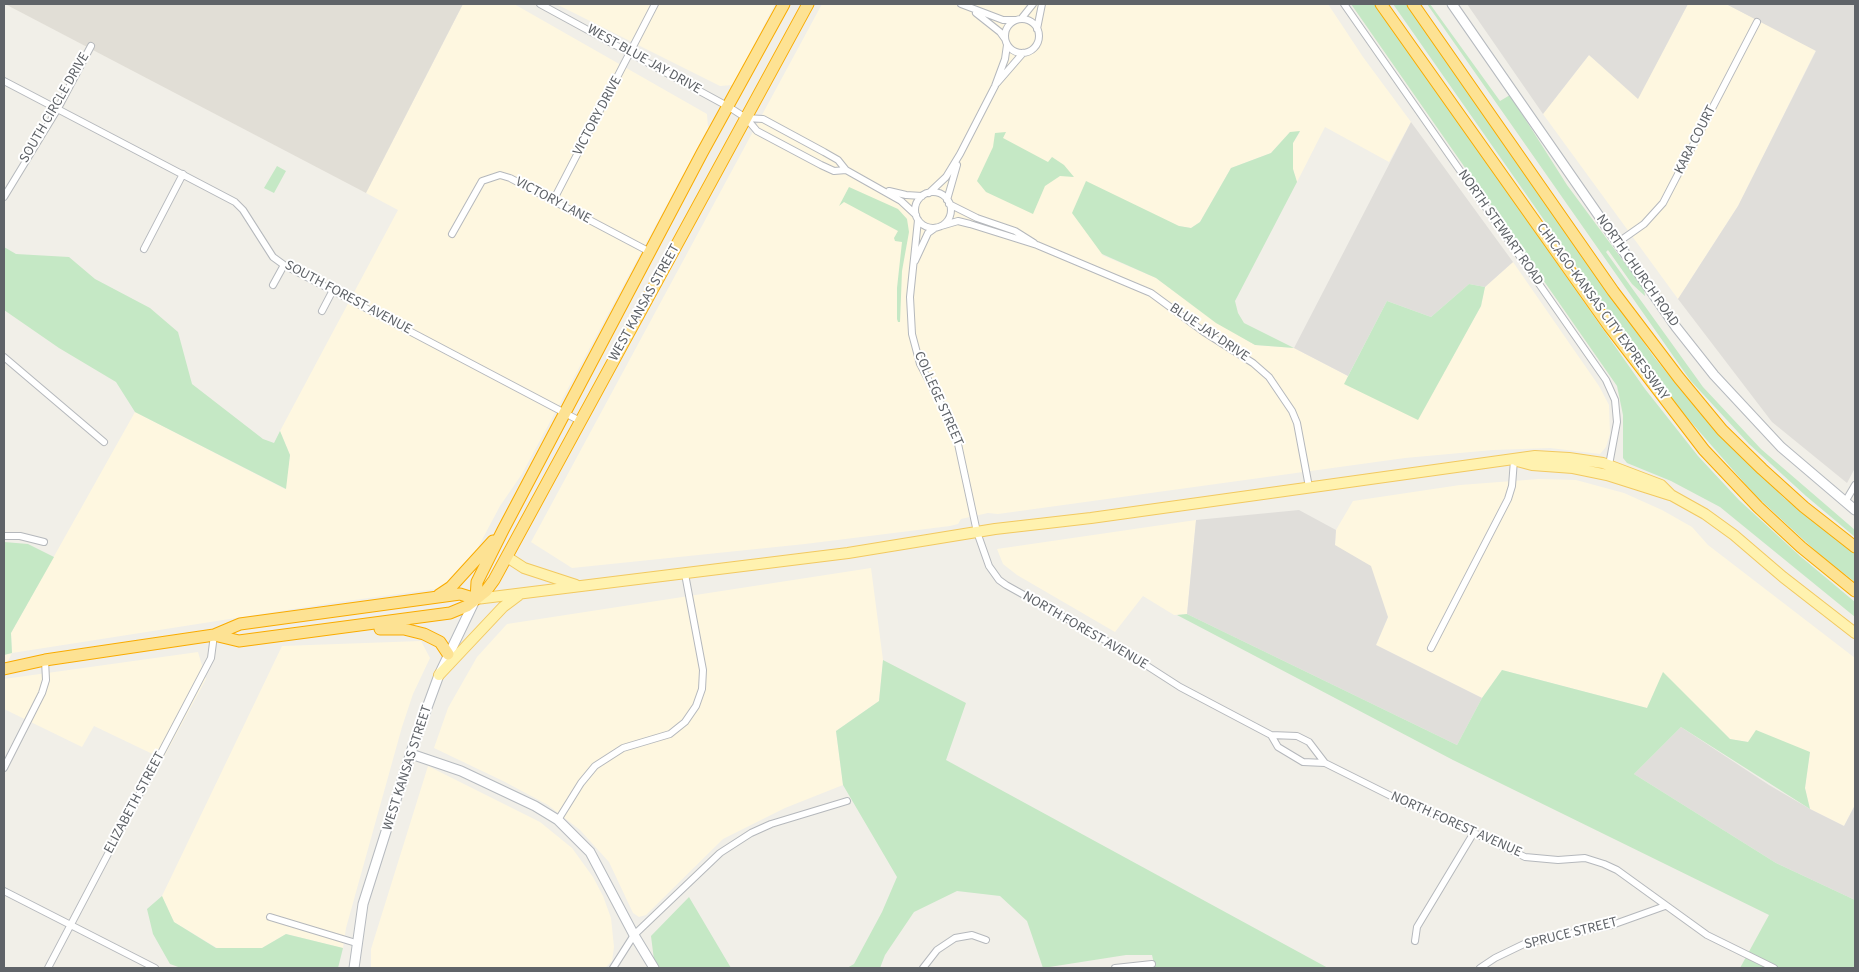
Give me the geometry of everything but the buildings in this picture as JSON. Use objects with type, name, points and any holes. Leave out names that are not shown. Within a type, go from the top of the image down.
[{"type":"highway","name":"WEST KANSAS STREET","points":[[476,599],[477,582],[502,530],[784,4]]},
{"type":"highway","name":"WEST KANSAS STREET","points":[[476,599],[490,586],[507,557],[808,4]]},
{"type":"highway","name":"CHICAGO-KANSAS CITY EXPRESSWAY","points":[[1381,4],[1609,326],[1704,450],[1772,520],[1855,591]]},
{"type":"highway","name":"CHICAGO-KANSAS CITY EXPRESSWAY","points":[[1413,4],[1613,292],[1678,378],[1722,430],[1762,469],[1804,507],[1855,546]]},
{"type":"highway","points":[[434,598],[451,587],[502,530]]},
{"type":"highway","points":[[4,669],[45,660],[214,635],[240,624],[464,594],[476,599]]},
{"type":"highway","points":[[214,635],[239,641],[450,613],[462,609],[476,599]]},
{"type":"highway","points":[[354,626],[418,632],[440,642],[448,654]]},
{"type":"main road","name":"NORTH CHURCH ROAD","points":[[1452,4],[1676,327],[1714,375],[1781,447],[1855,510]]},
{"type":"main road","points":[[476,599],[848,553],[977,532],[1535,456],[1551,456],[1609,465],[1661,485],[1672,495],[1705,514],[1734,535],[1783,577],[1855,633]]},
{"type":"main road","points":[[1514,460],[1532,465],[1573,468],[1606,475],[1672,495]]},
{"type":"main road","points":[[507,557],[524,568],[580,586]]},
{"type":"main road","points":[[439,675],[503,607],[522,593]]},
{"type":"main road","name":"WEST KANSAS STREET","points":[[354,968],[356,943],[364,904],[411,754],[439,675],[476,599]]},
{"type":"main road","points":[[411,754],[461,770],[535,806],[558,820],[590,852],[634,935],[654,968]]},
{"type":"street","name":"WEST BLUE JAY DRIVE","points":[[540,4],[630,52],[746,118]]},
{"type":"street","name":"VICTORY DRIVE","points":[[553,201],[655,4]]},
{"type":"street","points":[[961,4],[1003,20],[1018,19],[1031,22],[1037,29]]},
{"type":"street","points":[[917,218],[916,204],[946,177],[995,86],[1005,59],[1006,30],[1033,4]]},
{"type":"street","points":[[995,86],[1023,53],[1034,48],[1037,44],[1037,29],[1042,4]]},
{"type":"street","name":"NORTH STEWART ROAD","points":[[1344,4],[1606,380],[1615,400],[1617,422],[1609,465]]},
{"type":"street","points":[[971,9],[1000,32],[1014,52],[1023,53]]},
{"type":"street","name":"KARA COURT","points":[[1618,243],[1644,224],[1663,203],[1757,22]]},
{"type":"street","name":"SOUTH CIRCLE DRIVE","points":[[4,197],[57,110],[91,46]]},
{"type":"street","name":"SOUTH FOREST AVENUE","points":[[4,81],[240,206],[273,257],[284,264],[580,421]]},
{"type":"street","points":[[746,118],[757,131],[821,166],[834,171],[846,170]]},
{"type":"street","points":[[746,118],[763,120],[838,160],[846,170],[901,201],[925,226],[938,227],[949,216],[948,202],[960,154]]},
{"type":"street","points":[[144,249],[182,174]]},
{"type":"street","name":"VICTORY LANE","points":[[452,234],[482,181],[494,176],[510,178],[650,252]]},
{"type":"street","points":[[881,189],[906,196],[939,194],[948,202]]},
{"type":"street","name":"BLUE JAY DRIVE","points":[[948,202],[977,218],[1015,231],[1037,245]]},
{"type":"street","name":"COLLEGE STREET","points":[[917,218],[910,298],[912,334],[920,364],[955,430],[977,532]]},
{"type":"street","name":"BLUE JAY DRIVE","points":[[938,227],[958,221],[970,224],[1037,245],[1151,293],[1253,363],[1269,377],[1286,400],[1297,423],[1309,487]]},
{"type":"street","name":"COLLEGE STREET","points":[[914,265],[928,233],[938,227]]},
{"type":"street","points":[[273,285],[284,264]]},
{"type":"street","points":[[322,311],[334,290]]},
{"type":"street","points":[[5,360],[104,442]]},
{"type":"street","points":[[1431,648],[1508,500],[1512,486],[1514,460]]},
{"type":"street","points":[[1845,502],[1855,485]]},
{"type":"street","name":"NORTH FOREST AVENUE","points":[[977,532],[989,566],[999,580],[1006,585],[1121,649],[1180,688],[1271,735],[1297,736],[1308,742],[1325,763]]},
{"type":"street","points":[[4,536],[20,536],[44,542]]},
{"type":"street","points":[[558,820],[581,783],[595,766],[622,748],[670,734],[685,722],[696,706],[702,688],[703,670],[686,574]]},
{"type":"street","name":"ELIZABETH STREET","points":[[48,968],[211,658],[214,635]]},
{"type":"street","points":[[4,768],[42,693],[46,680],[45,660]]},
{"type":"street","name":"NORTH FOREST AVENUE","points":[[1271,735],[1278,747],[1303,762],[1325,763],[1525,858],[1558,860],[1585,858],[1617,870],[1706,935],[1774,968]]},
{"type":"street","points":[[613,968],[634,935],[720,853],[738,840],[771,824],[847,801]]},
{"type":"street","points":[[1415,941],[1417,927],[1473,834]]},
{"type":"street","points":[[4,891],[155,968]]},
{"type":"street","name":"SPRUCE STREET","points":[[1480,968],[1495,958],[1526,943],[1612,925],[1665,906]]},
{"type":"street","points":[[270,917],[356,943]]},
{"type":"street","points":[[923,968],[937,950],[955,938],[972,935],[986,940]]},
{"type":"street","points":[[1115,968],[1152,964]]},
{"type":"shaded area","points":[[5,4],[463,4],[366,193]]},
{"type":"shaded area","points":[[463,4],[514,4],[707,114],[708,128],[522,474],[500,506],[475,553],[443,588],[332,603],[12,653],[11,633],[135,412],[285,489],[290,455],[280,431],[398,210],[366,193]]},
{"type":"shaded area","points":[[556,4],[775,4],[733,85],[720,86]]},
{"type":"shaded area","points":[[822,4],[1328,4],[1363,57],[1411,122],[1389,162],[1325,127],[1297,182],[1293,169],[1293,143],[1300,132],[1290,132],[1271,153],[1231,168],[1200,222],[1191,228],[1179,226],[1102,255],[1156,278],[1216,322],[1255,345],[1294,348],[1348,376],[1345,383],[1418,419],[1481,306],[1485,287],[1513,262],[1599,386],[1609,405],[1610,434],[1606,447],[1600,454],[1550,448],[1493,450],[1405,458],[998,514],[988,513],[961,519],[958,524],[950,526],[805,544],[572,568],[531,542]]},
{"type":"shaded area","points":[[1467,4],[1688,4],[1638,99],[1589,55],[1543,114]]},
{"type":"shaded area","points":[[1688,4],[1726,4],[1816,50],[1738,206],[1678,299],[1543,114],[1589,55],[1638,98]]},
{"type":"shaded area","points":[[1726,4],[1855,4],[1855,468],[1847,483],[1772,422],[1678,299],[1738,206],[1816,51]]},
{"type":"shaded area","points":[[1411,122],[1513,262],[1485,287],[1469,284],[1431,317],[1387,301],[1348,376],[1294,348]]},
{"type":"shaded area","points":[[1539,479],[1576,480],[1624,493],[1662,510],[1692,527],[1708,545],[1855,658],[1855,805],[1844,826],[1810,809],[1805,788],[1810,752],[1730,739],[1663,673],[1647,708],[1502,670],[1482,698],[1376,645],[1388,617],[1335,545],[1336,530],[1353,501],[1460,485]]},
{"type":"shaded area","points":[[1299,510],[1336,530],[1335,545],[1371,566],[1388,617],[1376,645],[1482,698],[1457,745],[1187,614],[1196,520]]},
{"type":"shaded area","points":[[1196,520],[1187,614],[1174,615],[1143,596],[1115,632],[1017,575],[1003,564],[997,549]]},
{"type":"shaded area","points":[[871,568],[883,660],[879,701],[836,731],[843,785],[785,808],[723,839],[646,915],[639,917],[633,913],[609,862],[580,830],[548,805],[434,748],[448,708],[477,657],[507,624]]},
{"type":"shaded area","points":[[421,641],[430,658],[413,694],[402,727],[346,928],[343,948],[286,934],[262,948],[217,948],[174,922],[162,896],[282,646]]},
{"type":"shaded area","points":[[198,652],[206,679],[163,759],[94,726],[82,747],[4,709],[4,679]]},
{"type":"shaded area","points":[[12,653],[4,669],[4,655]]},
{"type":"shaded area","points":[[1681,727],[1769,785],[1844,826],[1855,805],[1855,900],[1776,863],[1634,774]]},
{"type":"shaded area","points":[[428,766],[540,822],[572,848],[593,877],[603,896],[611,918],[614,947],[612,961],[605,968],[371,968],[371,949]]},
{"type":"green space","points":[[1351,4],[1375,4],[1645,389],[1698,456],[1739,500],[1800,556],[1855,602],[1855,617],[1720,507],[1671,481],[1627,463],[1623,458],[1623,415],[1617,386]]},
{"type":"green space","points":[[1393,4],[1406,4],[1654,357],[1690,401],[1784,498],[1855,552],[1855,582],[1820,555],[1754,494],[1663,390]]},
{"type":"green space","points":[[1427,4],[1430,4],[1500,101],[1510,95],[1567,185],[1644,289],[1645,296],[1632,284],[1608,250],[1606,252],[1703,387],[1761,449],[1855,530],[1855,537],[1749,444],[1690,380]]},
{"type":"green space","points":[[1300,131],[1293,143],[1293,169],[1297,182],[1235,301],[1238,313],[1244,323],[1294,348],[1255,345],[1216,323],[1156,278],[1102,254],[1072,213],[1086,181],[1179,226],[1191,228],[1200,222],[1231,168],[1271,153],[1290,132]]},
{"type":"green space","points":[[1006,132],[1003,138],[1048,162],[1052,157],[1064,165],[1074,177],[1060,176],[1045,186],[1033,214],[986,192],[977,181],[993,147],[995,133]]},
{"type":"green space","points":[[277,166],[286,171],[274,193],[264,188]]},
{"type":"green space","points":[[849,187],[898,209],[907,219],[909,232],[902,271],[900,322],[897,319],[897,288],[902,242],[895,241],[894,238],[898,231],[844,202],[839,206]]},
{"type":"green space","points":[[4,247],[16,254],[69,257],[95,279],[150,308],[178,332],[192,384],[263,439],[274,443],[280,431],[290,455],[286,489],[135,412],[116,382],[59,348],[4,310]]},
{"type":"green space","points":[[1469,284],[1485,287],[1481,306],[1418,420],[1344,384],[1387,301],[1431,317]]},
{"type":"green space","points":[[4,542],[28,544],[54,557],[11,633],[12,653],[4,655]]},
{"type":"green space","points":[[1187,614],[1457,745],[1482,698],[1502,670],[1647,708],[1663,672],[1730,739],[1748,742],[1756,730],[1810,752],[1805,788],[1810,809],[1681,727],[1634,774],[1776,863],[1855,900],[1855,968],[1740,968],[1769,915],[1453,760],[1177,615]]},
{"type":"green space","points":[[883,660],[966,703],[946,760],[1328,968],[1155,968],[1152,955],[1126,955],[1043,968],[1027,921],[1000,896],[957,891],[914,912],[885,955],[880,968],[847,968],[854,964],[882,912],[897,877],[843,785],[836,731],[879,701]]},
{"type":"green space","points":[[162,896],[174,922],[216,948],[262,948],[286,934],[343,948],[338,968],[181,968],[170,964],[153,934],[147,909]]},
{"type":"green space","points":[[689,897],[731,968],[655,968],[651,936]]}]
